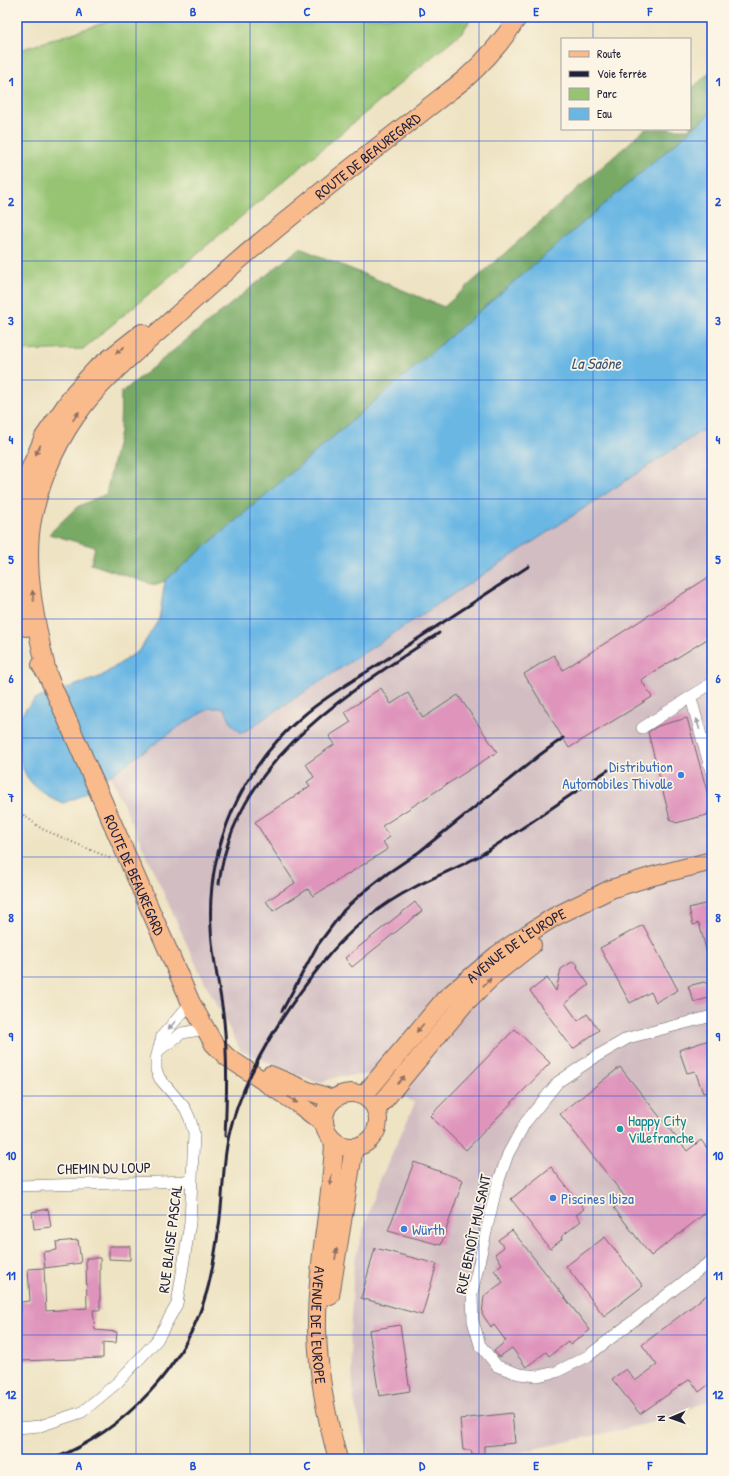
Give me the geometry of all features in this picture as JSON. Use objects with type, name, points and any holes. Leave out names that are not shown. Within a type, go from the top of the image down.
[{"type":"main road","name":"ROUTE DE BEAUREGARD","points":[[48,676],[37,631],[29,559],[31,528],[40,489],[71,423],[93,394],[208,286],[313,197],[465,79],[497,47],[518,17]]},
{"type":"main road","points":[[17,523],[25,481],[44,437],[75,392],[96,369],[131,341],[208,286]]},
{"type":"main road","points":[[25,481],[40,489]]},
{"type":"main road","name":"ROUTE DE BEAUREGARD","points":[[17,576],[25,624],[34,653],[48,676],[191,1003],[205,1029],[214,1044],[227,1057],[301,1106],[323,1123]]},
{"type":"main road","name":"AVENUE DE L'EUROPE","points":[[364,1095],[445,999],[497,955],[529,933],[554,918],[611,889],[653,876],[712,861]]},
{"type":"main road","name":"AVENUE DE L'EUROPE","points":[[376,1110],[464,1004],[495,974],[540,939],[563,925],[614,899],[651,886],[712,870]]},
{"type":"main road","name":"ROUTE DE BEAUREGARD","points":[[237,1063],[253,1068],[308,1091],[333,1099]]},
{"type":"main road","points":[[348,1092],[364,1095],[373,1104],[376,1110],[377,1126],[374,1134],[369,1140],[354,1147],[347,1147],[334,1142],[328,1136],[323,1123],[325,1110],[333,1099],[348,1092]]},
{"type":"main road","name":"AVENUE DE L'EUROPE","points":[[334,1142],[333,1167],[322,1249],[317,1329],[320,1370],[328,1422],[338,1459]]},
{"type":"main road","name":"AVENUE DE L'EUROPE","points":[[345,1459],[334,1410],[328,1326],[331,1286],[354,1147]]},
{"type":"street","points":[[642,728],[691,698],[712,683]]},
{"type":"street","points":[[691,698],[712,775]]},
{"type":"street","name":"RUE BLAISE PASCAL","points":[[17,1428],[40,1426],[82,1412],[118,1382],[157,1340],[177,1304],[190,1223],[193,1128],[185,1108],[158,1075],[156,1059],[162,1036],[191,1003]]},
{"type":"street","name":"RUE BENOÎT MULSANT","points":[[712,1016],[628,1038],[597,1056],[558,1082],[525,1124],[508,1154],[496,1189],[474,1287],[473,1321],[480,1345],[497,1366],[519,1374],[538,1376],[556,1372],[588,1356],[712,1260]]},
{"type":"street","points":[[159,1050],[182,1033],[205,1029]]},
{"type":"street","name":"CHEMIN DU LOUP","points":[[17,1186],[192,1181]]},
{"type":"path","points":[[17,810],[42,829],[132,867]]},
{"type":"shaded area","points":[[712,424],[712,1399],[663,1420],[490,1459],[370,1459],[354,1401],[350,1335],[354,1262],[376,1189],[415,1103],[367,1075],[341,1076],[318,1083],[241,1051],[199,971],[110,775],[186,722],[210,708],[224,708],[233,726],[242,733]]},
{"type":"green space","points":[[122,17],[472,17],[463,31],[83,349],[17,351],[17,51]]},
{"type":"green space","points":[[712,70],[712,112],[165,581],[154,585],[91,564],[95,547],[49,534],[77,507],[106,494],[120,431],[121,393],[300,248],[444,307],[644,130],[691,130],[691,89]]},
{"type":"water","name":"La Saône","points":[[712,112],[712,424],[242,733],[233,726],[224,708],[210,708],[186,722],[79,797],[63,803],[36,788],[28,779],[23,769],[19,745],[20,716],[35,699],[100,677],[140,650],[159,619],[165,581]]},
{"type":"building","points":[[712,575],[712,636],[641,680],[652,697],[569,748],[524,674],[554,655],[563,670]]},
{"type":"building","points":[[381,688],[391,704],[408,693],[423,718],[458,695],[497,752],[382,826],[390,837],[383,842],[388,849],[313,896],[308,889],[273,911],[266,901],[295,883],[255,822],[310,786],[307,782],[314,777],[306,764],[335,744],[329,736],[351,722],[345,712]]},
{"type":"building","name":"Distribution Automobiles Thivolle","points":[[687,718],[711,806],[707,815],[676,823],[670,819],[648,732],[658,726]]},
{"type":"building","points":[[415,902],[422,911],[352,967],[345,958]]},
{"type":"building","points":[[712,902],[712,961],[709,961],[699,923],[693,925],[689,908]]},
{"type":"building","points":[[643,925],[678,990],[656,1002],[651,992],[630,1003],[600,948]]},
{"type":"building","points":[[572,962],[575,962],[578,965],[577,968],[589,985],[565,1003],[578,1021],[587,1014],[599,1030],[573,1049],[530,991],[547,978],[556,991],[561,969]]},
{"type":"building","points":[[704,982],[712,986],[712,997],[694,1002],[688,986]]},
{"type":"building","points":[[515,1029],[550,1063],[466,1150],[430,1116]]},
{"type":"building","points":[[712,1039],[712,1090],[703,1093],[695,1071],[687,1073],[679,1050]]},
{"type":"building","points":[[620,1067],[687,1151],[701,1140],[712,1155],[712,1208],[651,1256],[614,1208],[626,1198],[560,1114]]},
{"type":"building","points":[[414,1162],[463,1180],[441,1245],[388,1231]]},
{"type":"building","points":[[551,1167],[584,1209],[576,1215],[581,1221],[561,1237],[562,1239],[550,1249],[511,1199]]},
{"type":"building","points":[[48,1209],[51,1227],[34,1229],[32,1212]]},
{"type":"building","points":[[512,1230],[590,1330],[570,1345],[568,1342],[549,1356],[546,1352],[526,1367],[512,1348],[499,1357],[494,1351],[506,1341],[494,1325],[491,1327],[482,1314],[484,1296],[503,1282],[494,1270],[502,1264],[495,1254],[504,1247],[498,1240]]},
{"type":"building","points":[[605,1237],[643,1286],[604,1316],[566,1266]]},
{"type":"building","points":[[78,1240],[81,1263],[45,1268],[43,1252],[57,1250],[56,1242]]},
{"type":"building","points":[[109,1246],[130,1246],[130,1260],[109,1259]]},
{"type":"building","points":[[375,1248],[437,1264],[422,1315],[361,1298]]},
{"type":"building","points":[[86,1258],[100,1258],[100,1310],[93,1310],[95,1330],[117,1332],[116,1343],[103,1342],[103,1358],[20,1361],[17,1312],[21,1311],[21,1302],[30,1301],[28,1269],[44,1268],[46,1311],[87,1308]]},
{"type":"building","points":[[712,1291],[712,1382],[699,1392],[690,1379],[640,1414],[612,1379],[626,1369],[635,1381],[657,1365],[642,1345]]},
{"type":"building","points":[[400,1325],[410,1391],[379,1396],[369,1330]]},
{"type":"building","points":[[512,1413],[515,1443],[484,1446],[484,1454],[472,1455],[471,1450],[463,1450],[460,1419]]},
{"type":"railway","points":[[225,1136],[227,1064],[223,1009],[212,940],[211,898],[215,868],[222,839],[232,811],[246,784],[262,759],[281,736],[314,707],[529,566]]},
{"type":"railway","points":[[219,884],[229,841],[246,802],[270,767],[299,736],[332,707],[403,656],[439,633]]},
{"type":"railway","points":[[282,1011],[317,946],[344,910],[388,873],[419,852],[563,738]]},
{"type":"railway","points":[[53,1459],[80,1447],[105,1431],[128,1413],[150,1392],[184,1345],[197,1319],[211,1275],[221,1213],[226,1149],[232,1123],[248,1079],[282,1018],[324,961],[344,939],[377,910],[415,887],[479,856],[608,770]]},
{"type":"place","name":"Distribution Automobiles Thivolle","points":[[681,775]]},
{"type":"place","name":"Happy City Villefranche","points":[[620,1129]]},
{"type":"place","name":"Piscines Ibiza","points":[[553,1198]]},
{"type":"place","name":"Würth","points":[[404,1229]]}]
